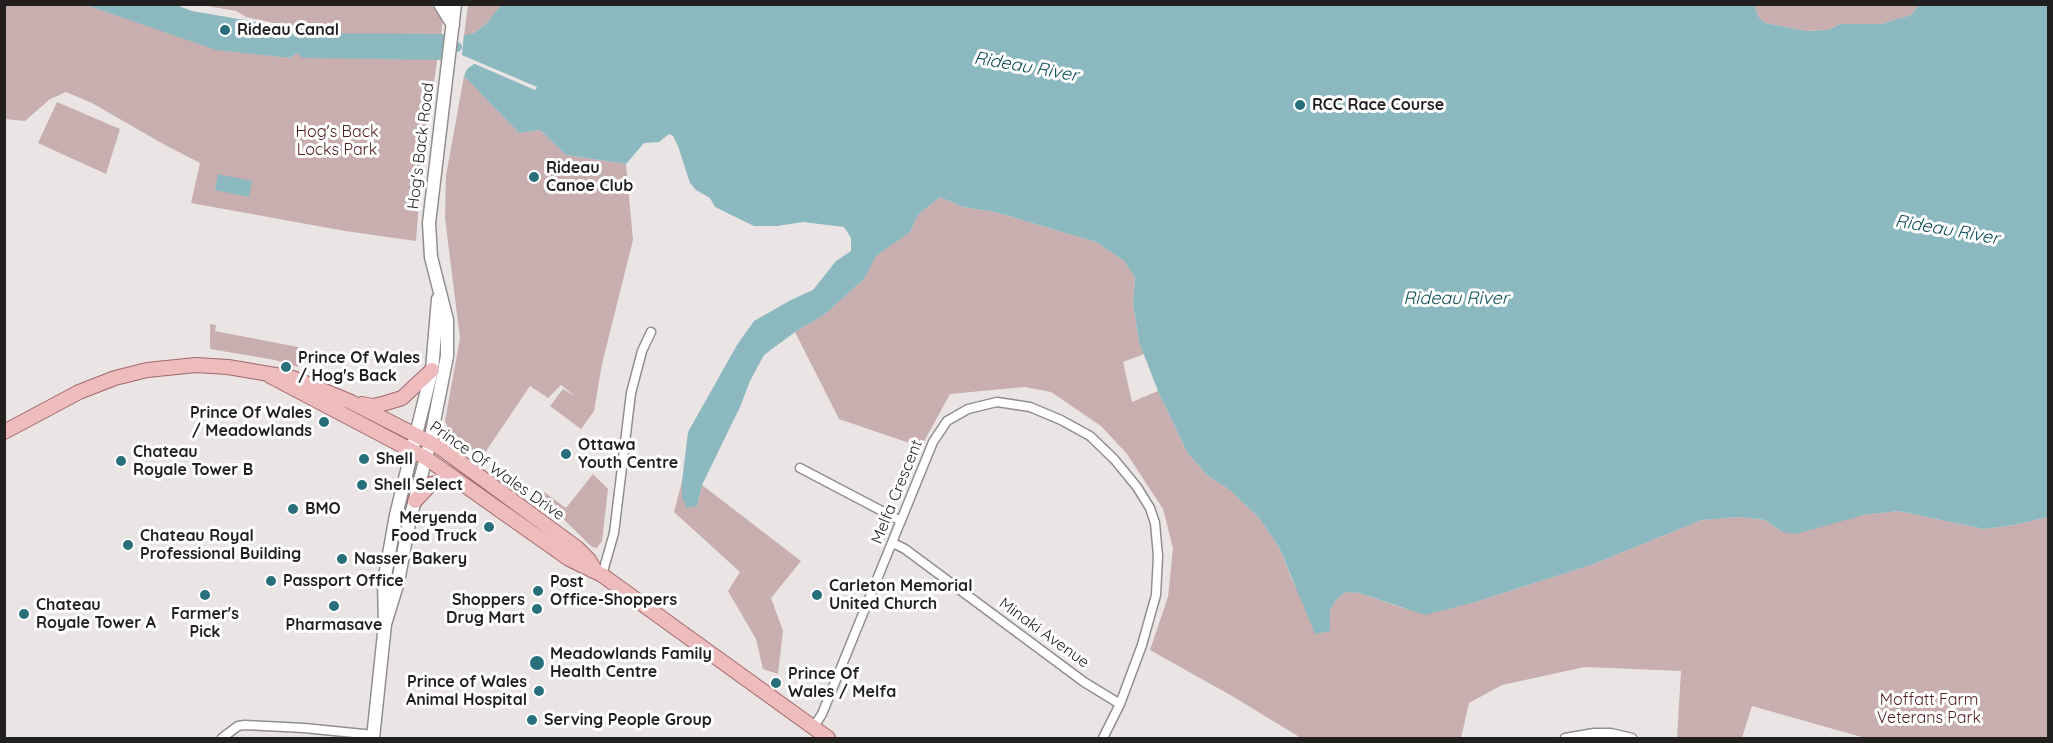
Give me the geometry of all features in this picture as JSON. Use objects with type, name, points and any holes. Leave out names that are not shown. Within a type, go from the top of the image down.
[{"type":"main road","points":[[440,4],[453,25]]},
{"type":"main road","name":"Hog's Back Road","points":[[385,624],[398,582],[447,356],[447,320],[430,248],[429,223],[454,4]]},
{"type":"main road","name":"Hog's Back Road","points":[[385,624],[384,582],[396,515],[432,370],[440,292]]},
{"type":"main road","name":"Prince Of Wales Drive","points":[[4,432],[79,392],[137,372],[196,365],[228,367],[270,376],[293,378],[351,402],[430,442],[461,462],[577,548],[599,573]]},
{"type":"main road","points":[[351,402],[373,406],[394,401],[405,395],[432,370]]},
{"type":"main road","name":"Prince Of Wales Drive","points":[[270,376],[413,450],[569,559],[599,573],[828,738]]},
{"type":"main road","points":[[415,501],[430,484],[456,479]]},
{"type":"main road","points":[[373,737],[385,624]]},
{"type":"street","points":[[599,573],[614,533],[631,393],[642,351],[651,332]]},
{"type":"street","name":"Melfa Crescent","points":[[813,728],[822,714],[933,442],[947,422],[968,409],[997,402],[1030,407],[1090,436],[1114,459],[1137,488],[1150,508],[1155,523],[1158,556],[1156,595],[1142,645],[1120,704],[1103,738]]},
{"type":"street","points":[[800,468],[901,520]]},
{"type":"street","name":"Minaki Avenue","points":[[893,543],[905,549],[1084,682],[1120,704]]},
{"type":"street","points":[[222,738],[238,726],[245,725],[304,728],[373,737]]},
{"type":"street","points":[[1565,738],[1594,733],[1611,733],[1632,738]]},
{"type":"green space","name":"Hog's Back Locks Park","points":[[5,5],[86,5],[216,49],[291,58],[295,54],[304,53],[438,55],[422,164],[416,241],[345,231],[191,203],[200,163],[92,103],[66,92],[50,99],[25,121],[5,119]]},
{"type":"green space","points":[[202,5],[431,5],[443,17],[441,37],[297,36],[292,27],[246,17],[236,11]]},
{"type":"green space","points":[[468,5],[502,5],[487,23],[474,33],[464,36]]},
{"type":"green space","points":[[1754,5],[1919,5],[1911,15],[1881,24],[1840,24],[1828,30],[1807,31],[1765,23],[1758,16]]},
{"type":"green space","name":"Rideau Canoe Club","points":[[464,76],[519,133],[540,130],[566,155],[626,164],[633,240],[602,364],[594,411],[581,429],[550,406],[563,389],[576,397],[561,385],[548,398],[530,386],[482,457],[450,434],[445,421],[460,338],[445,218],[446,176]]},
{"type":"green space","points":[[57,102],[120,129],[106,174],[38,143]]},
{"type":"green space","name":"Moffatt Farm Veterans Park","points":[[940,197],[963,207],[995,212],[1096,242],[1124,261],[1135,277],[1133,303],[1139,342],[1144,354],[1123,362],[1132,402],[1158,391],[1187,452],[1207,475],[1231,491],[1259,518],[1279,547],[1293,582],[1330,631],[1330,610],[1345,592],[1359,593],[1403,608],[1472,603],[1591,565],[1702,520],[1740,517],[1765,520],[1782,532],[1864,515],[1898,511],[1984,529],[2048,517],[2048,738],[1865,738],[1752,706],[1742,738],[1677,738],[1681,671],[1585,667],[1502,685],[1469,703],[1461,738],[1301,738],[1150,650],[1168,597],[1173,548],[1163,509],[1127,454],[1101,426],[1051,392],[1025,387],[950,394],[921,447],[839,419],[795,332],[824,315],[864,279],[875,256],[910,232],[918,215]]},
{"type":"green space","points":[[210,324],[216,325],[215,331],[298,347],[298,367],[275,360],[210,349]]},
{"type":"green space","points":[[593,474],[608,489],[602,541],[597,548],[592,547],[539,495],[544,492],[566,508]]},
{"type":"green space","points":[[682,481],[682,497],[697,506],[702,485],[801,561],[771,598],[783,631],[778,674],[763,669],[756,639],[728,591],[740,572],[674,512]]},
{"type":"water","name":"Rideau River","points":[[502,4],[1754,4],[1758,16],[1765,23],[1807,31],[1828,30],[1840,24],[1881,24],[1911,15],[1919,5],[2048,5],[2048,517],[1984,529],[1898,511],[1864,515],[1796,534],[1782,532],[1765,520],[1740,517],[1702,520],[1591,565],[1472,603],[1425,615],[1359,593],[1345,592],[1330,610],[1330,631],[1315,634],[1279,547],[1259,518],[1231,491],[1207,475],[1187,452],[1158,391],[1139,342],[1133,303],[1135,277],[1124,261],[1096,242],[995,212],[963,207],[940,197],[918,215],[910,232],[876,256],[864,279],[824,315],[795,332],[764,355],[702,485],[697,506],[687,508],[682,497],[682,481],[688,432],[737,345],[754,321],[813,290],[836,261],[851,251],[851,238],[844,227],[803,222],[777,226],[754,226],[715,207],[710,198],[696,190],[690,183],[678,146],[673,136],[669,134],[659,142],[644,143],[626,164],[566,155],[540,130],[519,133],[464,76],[467,69],[476,61],[447,55],[449,39],[474,33],[487,23]]},
{"type":"water","name":"Rideau Canal","points":[[86,5],[176,5],[192,11],[291,28],[294,36],[303,38],[304,53],[295,54],[291,58],[216,50]]},
{"type":"water","points":[[218,174],[252,181],[249,197],[215,190]]},
{"type":"pier","points":[[464,32],[462,55],[537,87],[535,90],[461,58],[446,58],[448,36]]},
{"type":"waterway","points":[[303,38],[431,39],[449,39],[447,55],[304,53],[303,38]]},
{"type":"waterway","points":[[289,43],[457,47]]},
{"type":"place","name":"Rideau Canal","points":[[225,30]]},
{"type":"place","name":"RCC Race Course","points":[[1300,105]]},
{"type":"place","name":"Rideau Canoe Club","points":[[534,177]]},
{"type":"place","name":"Prince Of Wales / Hog's Back","points":[[286,367]]},
{"type":"place","name":"Prince Of Wales / Meadowlands","points":[[324,422]]},
{"type":"place","name":"Ottawa Youth Centre","points":[[566,454]]},
{"type":"place","name":"Shell","points":[[364,459]]},
{"type":"place","name":"Chateau Royale Tower B","points":[[121,461]]},
{"type":"place","name":"Shell Select","points":[[362,485]]},
{"type":"place","name":"BMO","points":[[293,509]]},
{"type":"place","name":"Meryenda Food Truck","points":[[489,527]]},
{"type":"place","name":"Chateau Royal Professional Building","points":[[128,545]]},
{"type":"place","name":"Nasser Bakery","points":[[342,559]]},
{"type":"place","name":"Passport Office","points":[[271,581]]},
{"type":"place","name":"Post Office-Shoppers","points":[[538,591]]},
{"type":"place","name":"Farmer's Pick","points":[[205,595]]},
{"type":"place","name":"Carleton Memorial United Church","points":[[817,595]]},
{"type":"place","name":"Pharmasave","points":[[334,606]]},
{"type":"place","name":"Shoppers Drug Mart","points":[[537,609]]},
{"type":"place","name":"Chateau Royale Tower A","points":[[24,614]]},
{"type":"place","name":"Meadowlands Family Health Centre","points":[[537,663]]},
{"type":"place","name":"Prince Of Wales / Melfa","points":[[776,683]]},
{"type":"place","name":"Prince of Wales Animal Hospital","points":[[539,691]]},
{"type":"place","name":"Serving People Group","points":[[532,720]]}]
